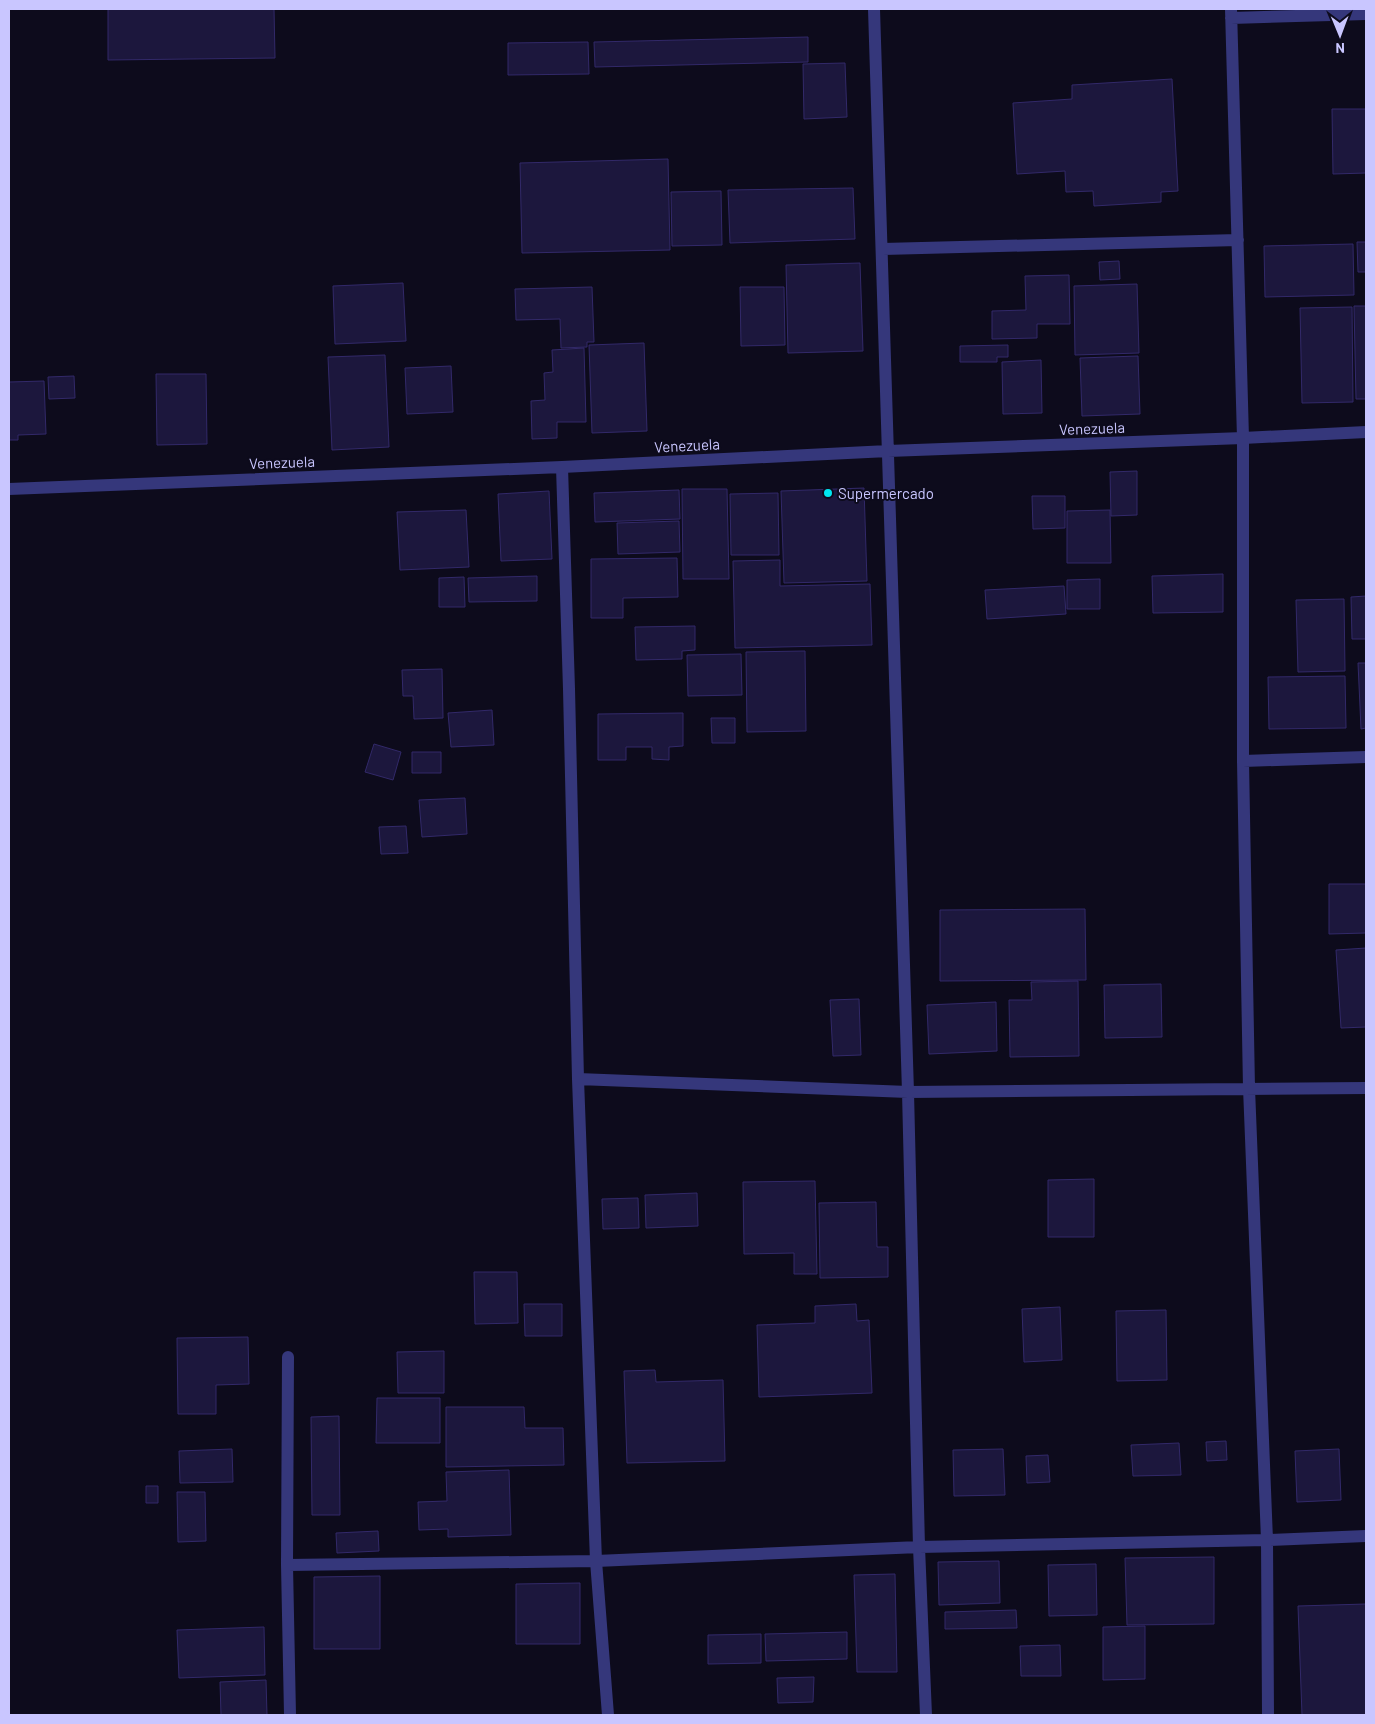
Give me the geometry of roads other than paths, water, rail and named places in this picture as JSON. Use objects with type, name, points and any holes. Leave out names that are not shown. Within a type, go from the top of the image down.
[{"type":"street","points":[[874,9],[908,1092],[919,1547],[926,1715]]},
{"type":"street","points":[[1268,1715],[1267,1540],[1249,1088],[1243,761],[1244,438],[1231,13],[1366,14]]},
{"type":"street","points":[[882,250],[1238,240]]},
{"type":"street","name":"Venezuela","points":[[9,489],[1366,432]]},
{"type":"street","points":[[562,467],[578,1079],[596,1561],[608,1715]]},
{"type":"street","points":[[1243,761],[1366,757]]},
{"type":"street","points":[[578,1079],[908,1092],[1366,1088]]},
{"type":"street","points":[[288,1357],[287,1565],[290,1715]]},
{"type":"street","points":[[287,1565],[596,1561],[919,1547],[1267,1540],[1366,1536]]},
{"type":"place","name":"Supermercado","points":[[828,493]]}]
